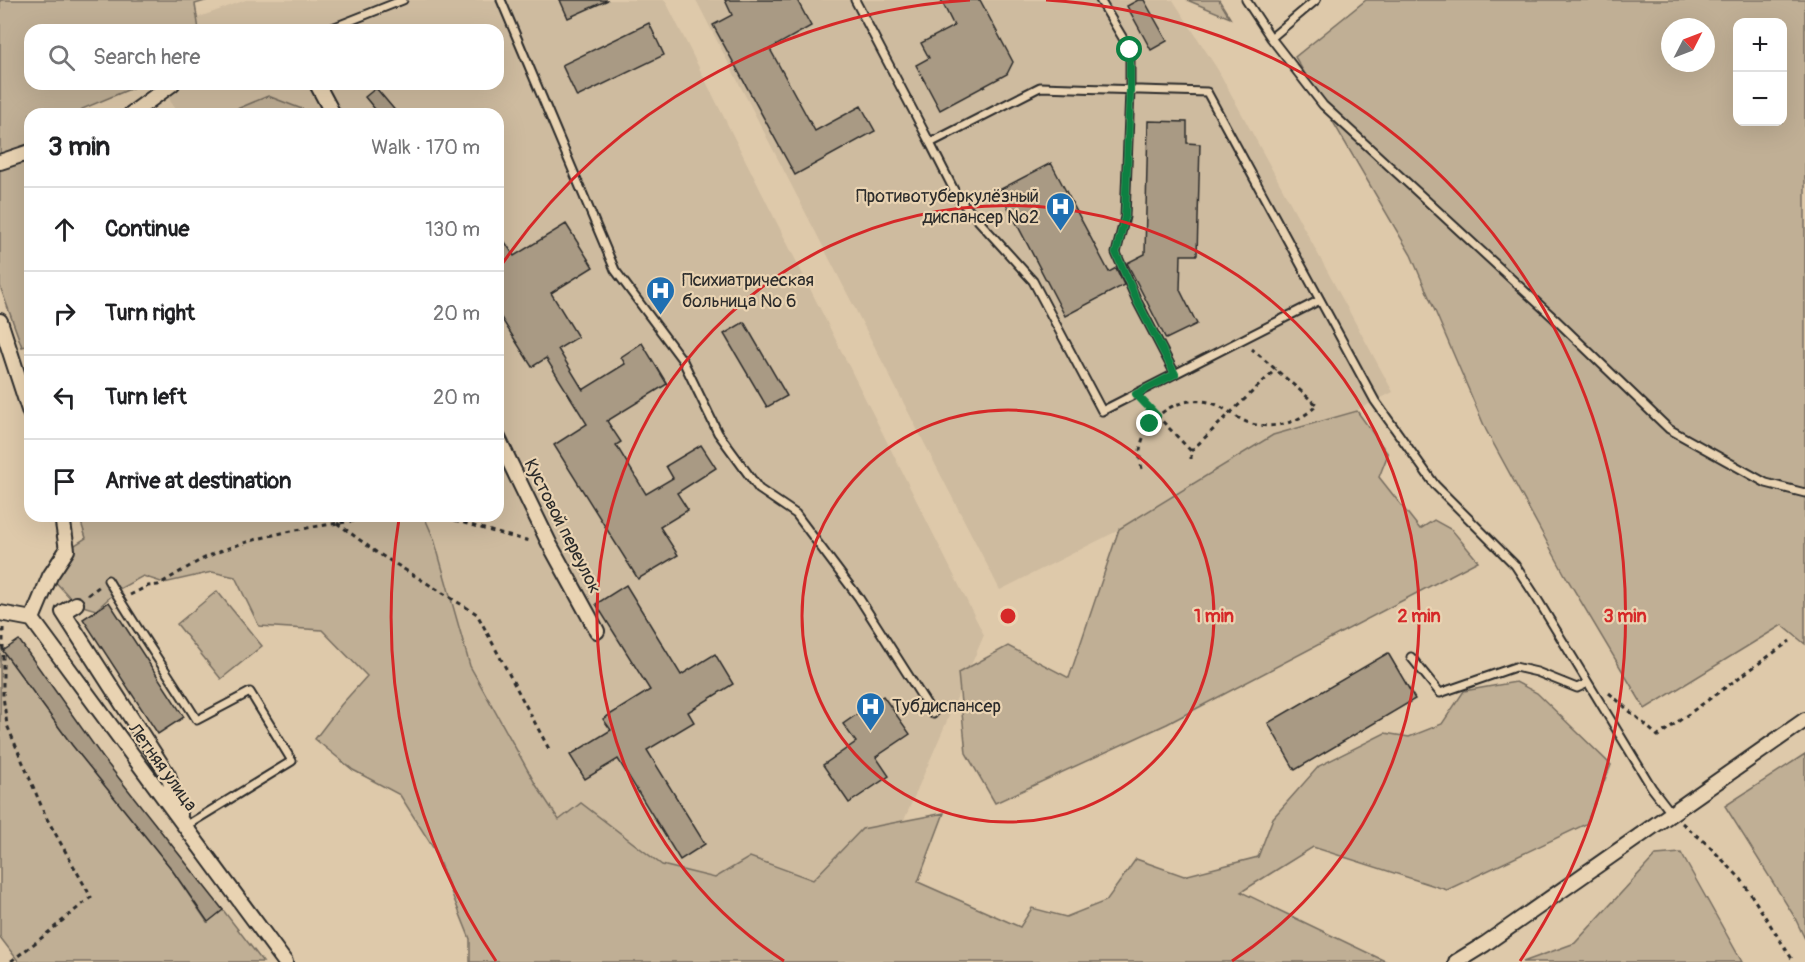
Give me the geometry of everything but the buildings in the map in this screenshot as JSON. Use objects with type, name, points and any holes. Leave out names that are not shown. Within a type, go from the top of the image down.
[{"type":"street","points":[[139,108],[164,90]]},
{"type":"street","points":[[320,90],[330,108]]},
{"type":"street","points":[[0,162],[24,154]]},
{"type":"street","points":[[0,321],[24,395]]},
{"type":"street","name":"Кустовой переулок","points":[[504,450],[550,545],[597,631]]},
{"type":"street","points":[[1,613],[32,620],[50,576],[67,550],[63,522]]},
{"type":"street","points":[[76,603],[63,612],[168,776],[184,827]]},
{"type":"street","name":"Летняя улица","points":[[32,620],[285,962]]},
{"type":"street","points":[[1456,962],[1805,720]]},
{"type":"lane","points":[[342,24],[403,0]]},
{"type":"lane","points":[[501,0],[615,270],[683,361],[718,433],[759,489],[796,514],[859,598],[933,714]]},
{"type":"lane","points":[[855,0],[958,198],[1033,281],[1102,411],[1320,300]]},
{"type":"lane","points":[[1100,0],[1130,50],[1125,217],[1116,253],[1138,303],[1175,374]]},
{"type":"lane","points":[[1246,0],[1271,38],[1323,105],[1555,319],[1669,429],[1766,483],[1805,493]]},
{"type":"lane","points":[[1271,38],[1316,0]]},
{"type":"lane","points":[[930,143],[1040,87],[1207,92],[1375,401],[1435,485],[1515,565],[1652,789],[1672,814]]},
{"type":"lane","points":[[108,580],[197,720],[250,692],[292,761],[184,827]]},
{"type":"lane","points":[[1411,657],[1440,693],[1515,667],[1537,672],[1576,688],[1588,683]]},
{"type":"path","points":[[1142,469],[1139,453],[1143,436],[1157,416],[1169,408],[1191,401],[1213,404],[1255,425],[1279,426],[1308,415],[1317,405],[1241,340]]},
{"type":"path","points":[[1191,451],[1276,369]]},
{"type":"path","points":[[1136,394],[1191,451],[1191,459]]},
{"type":"path","points":[[120,601],[148,586],[158,585],[218,552],[274,535],[345,522]]},
{"type":"path","points":[[462,522],[504,535],[550,545]]},
{"type":"path","points":[[337,523],[376,552],[477,614],[550,751]]},
{"type":"path","points":[[76,603],[108,580]]},
{"type":"path","points":[[1,613],[3,696],[7,725],[46,817],[92,897],[10,962]]},
{"type":"path","points":[[1598,699],[1609,693],[1658,736],[1790,641]]},
{"type":"path","points":[[1672,814],[1708,845],[1741,879],[1794,962]]},
{"type":"shaded area","points":[[0,0],[208,0],[195,4],[198,24],[24,24],[24,90],[128,90],[84,108],[24,108],[24,346],[22,347],[0,286]]},
{"type":"shaded area","name":"Психиатрическая больница № 6","points":[[246,0],[665,0],[984,635],[886,862],[691,962],[559,821],[536,785],[470,666],[434,539],[427,522],[504,522],[504,108],[174,108],[165,90],[504,90],[504,24],[180,24]]},
{"type":"shaded area","name":"Противотуберкулёзный диспансер №2","points":[[696,0],[1173,0],[1218,70],[1393,392],[1000,590]]},
{"type":"shaded area","points":[[1187,0],[1219,0],[1230,18]]},
{"type":"shaded area","points":[[1366,0],[1805,0],[1805,644],[1782,625],[1645,709],[1565,575],[1486,430],[1411,255],[1295,57]]},
{"type":"shaded area","points":[[268,96],[299,108],[239,108]]},
{"type":"shaded area","points":[[1357,411],[1388,454],[1379,477],[1420,529],[1434,520],[1452,530],[1478,561],[1167,724],[995,803],[966,753],[958,673],[1008,646],[1069,678],[1119,529],[1273,435]]},
{"type":"shaded area","points":[[81,522],[427,522],[434,539],[470,666],[536,785],[559,820],[581,803],[662,865],[715,878],[750,857],[813,880],[862,829],[944,813],[918,882],[1020,927],[1032,908],[1066,917],[1106,901],[1136,859],[1184,876],[1258,857],[1273,818],[1319,766],[1385,733],[1409,737],[1442,724],[1464,691],[1516,682],[1537,693],[1611,765],[1586,824],[1447,890],[1313,847],[1241,892],[1387,962],[470,962],[470,939],[434,849],[400,795],[353,770],[315,739],[367,676],[322,630],[259,626],[235,577],[212,572],[164,583],[143,576],[119,589],[96,610],[76,604],[50,576],[67,550],[86,538]]},
{"type":"shaded area","points":[[217,591],[262,646],[221,679],[177,624]]},
{"type":"shaded area","points":[[0,642],[3,651],[72,745],[170,867],[207,922],[223,910],[263,962],[19,962],[0,937]]},
{"type":"shaded area","points":[[1805,754],[1805,939],[1794,916],[1725,806]]},
{"type":"shaded area","points":[[1681,853],[1742,962],[1523,962],[1575,943],[1656,855]]},
{"type":"place","name":"Противотуберкулёзный диспансер №2","points":[[1060,232]]},
{"type":"place","name":"Психиатрическая больница № 6","points":[[661,316]]},
{"type":"place","name":"Тубдиспансер","points":[[871,732]]},
{"type":"route","points":[[1130,50],[1125,217],[1116,253],[1138,303],[1175,374],[1136,394],[1157,416],[1150,424]]}]
